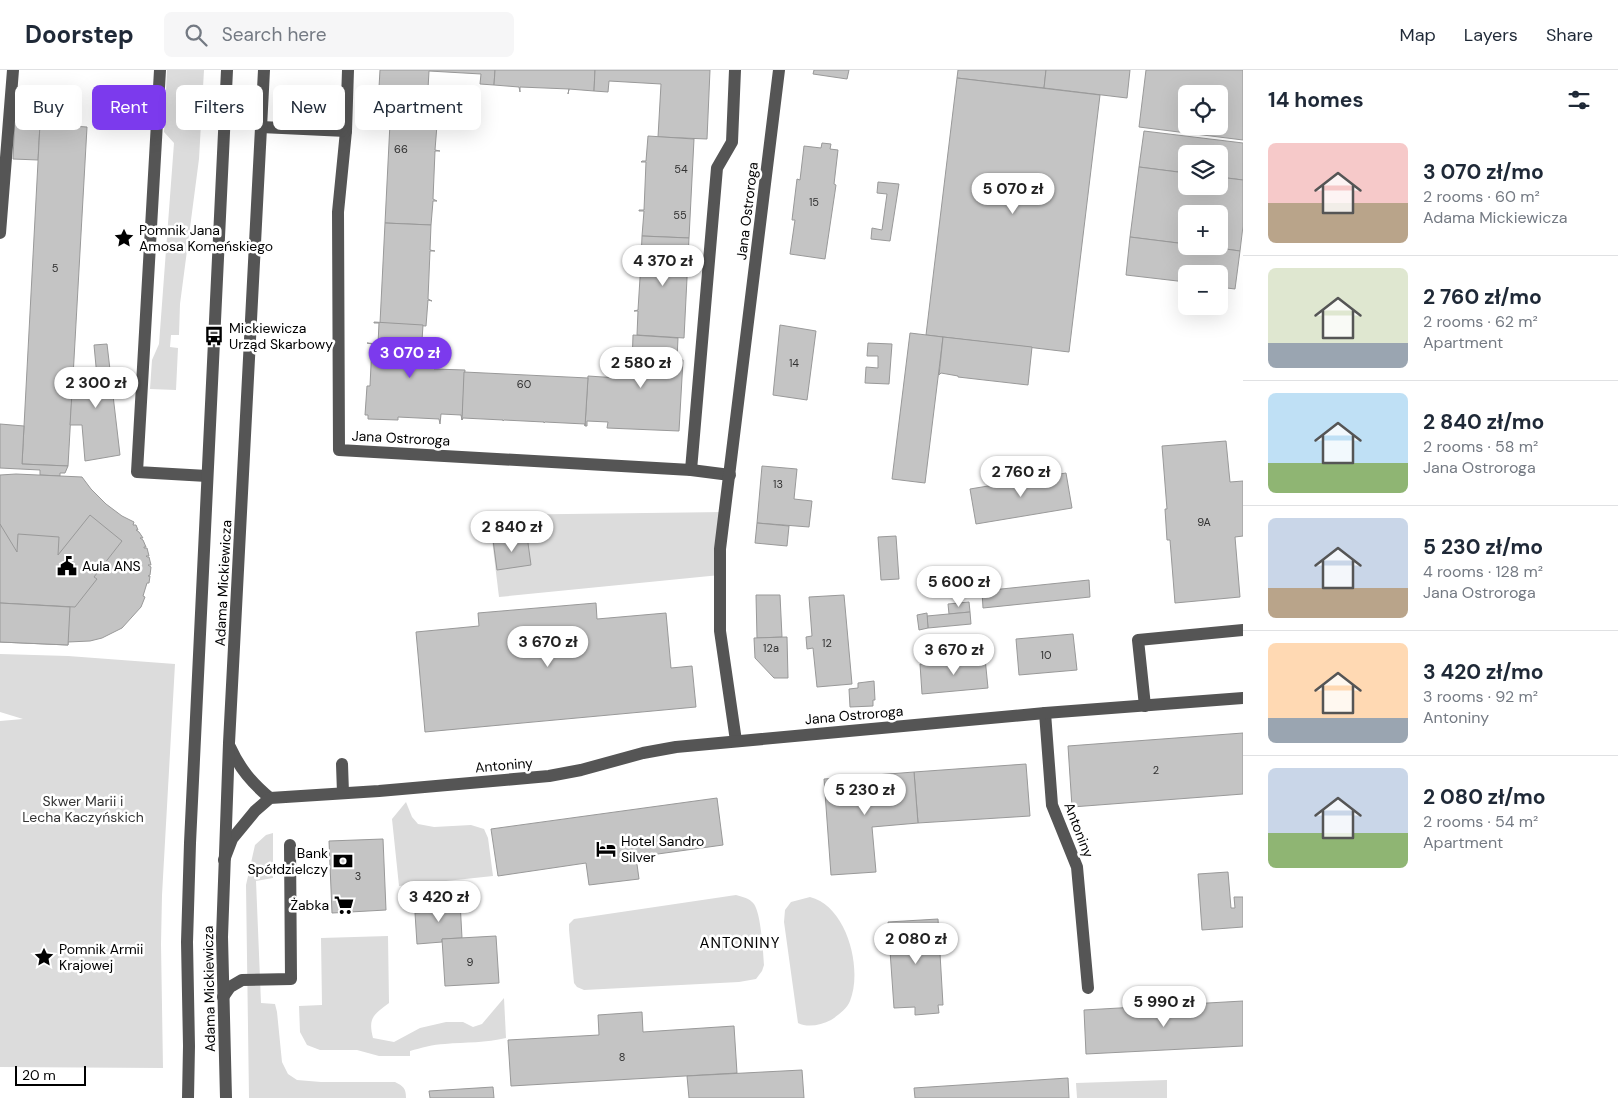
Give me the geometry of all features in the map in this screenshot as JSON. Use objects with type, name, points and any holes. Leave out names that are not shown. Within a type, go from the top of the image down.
[{"type":"street","points":[[0,232],[13,70]]},
{"type":"street","points":[[160,70],[137,472],[207,476]]},
{"type":"street","name":"Adama Mickiewicza","points":[[188,1098],[187,942],[189,862],[227,70]]},
{"type":"street","name":"Adama Mickiewicza","points":[[263,89],[264,70]]},
{"type":"street","name":"Jana Ostroroga","points":[[348,70],[346,131],[338,212],[338,450],[691,470],[730,474]]},
{"type":"street","name":"Jana Ostroroga","points":[[691,470],[718,168],[732,142],[735,70]]},
{"type":"street","name":"Jana Ostroroga","points":[[779,70],[720,549],[720,631],[736,741],[1044,713],[1243,698]]},
{"type":"street","points":[[263,127],[346,131]]},
{"type":"street","name":"Adama Mickiewicza","points":[[226,1098],[222,937],[224,860],[261,130]]},
{"type":"street","points":[[1145,706],[1138,640],[1243,630]]},
{"type":"street","name":"Antoniny","points":[[1044,713],[1052,805],[1077,867],[1088,988]]},
{"type":"street","name":"Antoniny","points":[[270,798],[550,776],[581,770],[659,749],[736,741]]},
{"type":"street","points":[[224,860],[232,839],[255,811],[270,798],[238,764],[229,743]]},
{"type":"street","points":[[342,764],[344,793]]},
{"type":"street","points":[[223,962],[229,973],[235,978],[242,980],[291,979],[290,845]]},
{"type":"street","points":[[224,997],[230,987],[242,980]]},
{"type":"green space","points":[[167,70],[204,70],[203,85],[176,85],[176,130],[201,130],[199,159],[180,304],[179,335],[171,335],[170,347],[178,348],[176,390],[150,389],[152,360],[159,344],[174,143],[164,132],[166,130]]},
{"type":"green space","points":[[725,512],[720,575],[499,597],[489,515]]},
{"type":"green space","name":"Skwer Marii i Lecha Kaczyńskich","points":[[0,654],[68,656],[175,664],[162,895],[163,1068],[0,1067],[0,721],[23,719],[0,712]]},
{"type":"green space","points":[[406,802],[412,817],[418,824],[434,827],[471,825],[484,829],[488,838],[493,876],[399,886],[392,819]]},
{"type":"green space","points":[[273,833],[273,878],[256,881],[261,1003],[275,1004],[282,1062],[288,1074],[297,1080],[321,1082],[395,1082],[404,1088],[406,1098],[249,1098],[246,885],[255,845],[266,835]]},
{"type":"green space","points":[[736,895],[752,902],[758,916],[764,965],[756,979],[739,982],[584,990],[577,987],[574,983],[569,924],[574,919]]},
{"type":"green space","points":[[810,897],[823,903],[834,913],[842,925],[849,940],[853,956],[854,988],[847,1007],[842,1012],[831,1020],[810,1026],[798,1023],[784,922],[785,910],[791,902]]},
{"type":"green space","points":[[388,936],[389,1003],[373,1018],[371,1026],[373,1038],[394,1042],[420,1028],[446,1022],[463,1022],[473,1027],[482,1024],[504,998],[506,1038],[483,1042],[432,1045],[410,1051],[410,1056],[379,1056],[357,1050],[320,1050],[307,1045],[300,1032],[299,1006],[322,1005],[321,938]]},
{"type":"green space","points":[[1167,1080],[1167,1098],[1077,1098],[1076,1083]]},
{"type":"building","points":[[380,70],[495,70],[494,85],[480,84],[481,74],[429,71],[428,85],[379,85]]},
{"type":"building","points":[[495,70],[595,70],[594,91],[520,87],[520,92],[519,87],[494,85]]},
{"type":"building","points":[[595,70],[710,70],[707,139],[658,137],[661,84],[609,81],[608,92],[594,91]]},
{"type":"building","points":[[814,70],[849,70],[847,79],[813,74]]},
{"type":"building","points":[[958,70],[1046,70],[1044,88],[957,78]]},
{"type":"building","points":[[1046,70],[1130,70],[1127,98],[1044,88]]},
{"type":"building","points":[[1146,70],[1243,70],[1243,140],[1203,135],[1228,135],[1228,85],[1178,85],[1178,132],[1139,127]]},
{"type":"building","points":[[957,78],[1100,95],[1069,352],[926,335]]},
{"type":"building","points":[[15,115],[15,130],[40,130],[38,160],[13,159]]},
{"type":"building","points":[[82,127],[87,127],[68,466],[22,464],[40,130],[82,130]]},
{"type":"building","points":[[390,130],[437,130],[435,150],[440,151],[435,151],[433,199],[437,201],[433,201],[431,225],[385,223]]},
{"type":"building","points":[[1144,131],[1243,143],[1243,180],[1228,178],[1228,145],[1178,145],[1178,172],[1139,167]]},
{"type":"building","points":[[648,136],[694,139],[689,238],[642,236],[644,211],[639,210],[644,210],[646,162],[641,162],[646,161]]},
{"type":"building","points":[[822,143],[831,144],[830,149],[838,150],[834,184],[836,185],[825,259],[790,254],[795,220],[792,220],[797,179],[800,180],[804,146],[821,148]]},
{"type":"building","points":[[1139,167],[1178,172],[1178,195],[1228,195],[1228,178],[1243,180],[1243,226],[1240,251],[1228,249],[1228,205],[1178,205],[1178,243],[1130,237]]},
{"type":"building","points":[[878,182],[899,184],[890,241],[871,239],[872,228],[882,230],[887,194],[877,193]]},
{"type":"building","points":[[385,223],[431,225],[430,250],[435,251],[430,251],[428,299],[432,301],[428,300],[426,326],[380,323]]},
{"type":"building","points":[[642,236],[689,238],[684,338],[637,335],[638,311],[634,311],[638,310],[641,262],[636,261],[641,261]]},
{"type":"building","points":[[1130,237],[1178,243],[1178,255],[1228,255],[1228,249],[1240,251],[1235,289],[1228,288],[1228,265],[1178,265],[1178,281],[1126,275]]},
{"type":"building","points":[[374,322],[423,325],[421,356],[435,356],[434,369],[465,370],[462,420],[461,415],[441,414],[440,424],[439,419],[398,417],[398,420],[368,419],[368,415],[365,415],[367,386],[370,386],[372,344],[367,343],[378,344],[379,323]]},
{"type":"building","points":[[780,325],[816,331],[807,400],[773,395]]},
{"type":"building","points":[[910,333],[943,337],[925,483],[892,479]]},
{"type":"building","points":[[633,335],[678,338],[677,359],[683,360],[679,431],[607,428],[608,422],[587,421],[587,426],[585,426],[588,376],[618,378],[619,365],[632,366]]},
{"type":"building","points":[[943,337],[1032,347],[1028,385],[958,377],[941,373],[939,375]]},
{"type":"building","points":[[868,343],[892,344],[889,384],[865,383],[866,367],[878,368],[878,356],[867,356]]},
{"type":"building","points":[[107,344],[120,455],[85,461],[82,425],[70,425],[73,376],[97,377],[94,345]]},
{"type":"building","points":[[464,372],[588,378],[585,426],[585,424],[463,418],[462,420]]},
{"type":"building","points":[[0,424],[24,426],[22,464],[68,466],[65,473],[60,473],[60,476],[40,475],[40,470],[0,468]]},
{"type":"building","points":[[1226,441],[1230,482],[1243,481],[1243,536],[1235,537],[1240,597],[1175,603],[1170,540],[1167,540],[1165,509],[1167,509],[1162,446]]},
{"type":"building","points":[[762,466],[797,469],[794,499],[812,501],[809,527],[757,523]]},
{"type":"building","points":[[1066,473],[1072,508],[976,524],[970,489]]},
{"type":"building","points":[[0,475],[82,477],[106,504],[134,522],[133,525],[136,525],[138,530],[136,530],[143,538],[140,538],[146,547],[144,548],[147,548],[149,556],[146,556],[149,557],[151,565],[148,565],[151,567],[150,575],[148,576],[150,576],[141,607],[122,628],[102,638],[90,641],[68,642],[68,645],[0,642]]},
{"type":"building","points":[[90,515],[122,541],[94,577],[97,579],[75,607],[0,603],[0,524],[17,552],[18,534],[59,537],[58,555]]},
{"type":"building","points":[[757,523],[789,526],[787,546],[755,543]]},
{"type":"building","points":[[527,536],[531,565],[497,570],[493,540]]},
{"type":"building","points":[[896,536],[899,579],[881,580],[878,537]]},
{"type":"building","points":[[1089,580],[1090,597],[983,608],[982,591]]},
{"type":"building","points":[[756,595],[780,595],[782,637],[757,638]]},
{"type":"building","points":[[844,595],[852,684],[817,687],[813,648],[807,649],[806,637],[812,636],[809,597]]},
{"type":"building","points":[[969,602],[970,612],[949,614],[948,604]]},
{"type":"building","points":[[0,603],[70,607],[68,645],[0,642]]},
{"type":"building","points":[[596,603],[597,619],[666,613],[671,668],[692,666],[696,707],[425,732],[416,632],[479,626],[478,613]]},
{"type":"building","points":[[970,612],[971,624],[928,628],[927,616]]},
{"type":"building","points":[[927,613],[928,628],[919,630],[917,615]]},
{"type":"building","points":[[1073,634],[1077,670],[1019,675],[1016,639]]},
{"type":"building","points":[[787,637],[788,678],[774,678],[755,658],[754,638]]},
{"type":"building","points":[[985,658],[988,688],[922,694],[920,664]]},
{"type":"building","points":[[874,681],[875,700],[873,700],[873,706],[850,707],[849,689],[858,688],[858,683]]},
{"type":"building","points":[[1243,733],[1243,794],[1072,807],[1068,746]]},
{"type":"building","points":[[1026,764],[1030,816],[918,823],[914,772]]},
{"type":"building","points":[[914,772],[918,823],[872,827],[876,872],[831,875],[824,779]]},
{"type":"building","points":[[717,798],[723,845],[636,857],[639,879],[589,885],[586,863],[498,876],[491,829]]},
{"type":"building","points":[[383,839],[386,910],[332,913],[329,841]]},
{"type":"building","points":[[1228,872],[1231,908],[1235,908],[1234,897],[1243,897],[1243,927],[1202,930],[1198,874]]},
{"type":"building","points":[[460,901],[462,938],[442,939],[442,942],[417,944],[415,913],[427,912],[427,904]]},
{"type":"building","points":[[938,919],[943,1005],[938,1005],[939,1013],[915,1015],[915,1007],[894,1008],[888,922]]},
{"type":"building","points":[[496,936],[499,983],[445,986],[442,939]]},
{"type":"building","points":[[1243,1001],[1243,1046],[1086,1054],[1084,1010]]},
{"type":"building","points":[[642,1012],[643,1032],[734,1026],[737,1073],[511,1086],[508,1040],[599,1035],[598,1015]]},
{"type":"building","points":[[802,1070],[804,1098],[689,1098],[687,1076]]},
{"type":"building","points":[[1068,1078],[1069,1098],[915,1098],[914,1088]]},
{"type":"building","points":[[493,1087],[494,1098],[430,1098],[429,1091]]},
{"type":"place","name":"Pomnik Jana Amosa Komeńskiego","points":[[124,238]]},
{"type":"place","name":"Mickiewicza Urząd Skarbowy","points":[[214,336]]},
{"type":"place","name":"Aula ANS","points":[[67,566]]},
{"type":"place","name":"Hotel Sandro Silver","points":[[606,849]]},
{"type":"place","name":"Bank Spółdzielczy","points":[[343,861]]},
{"type":"place","name":"Żabka","points":[[344,905]]},
{"type":"place","name":"Pomnik Armii Krajowej","points":[[44,957]]},
{"type":"district","name":"ANTONINY","points":[[740,943]]}]
